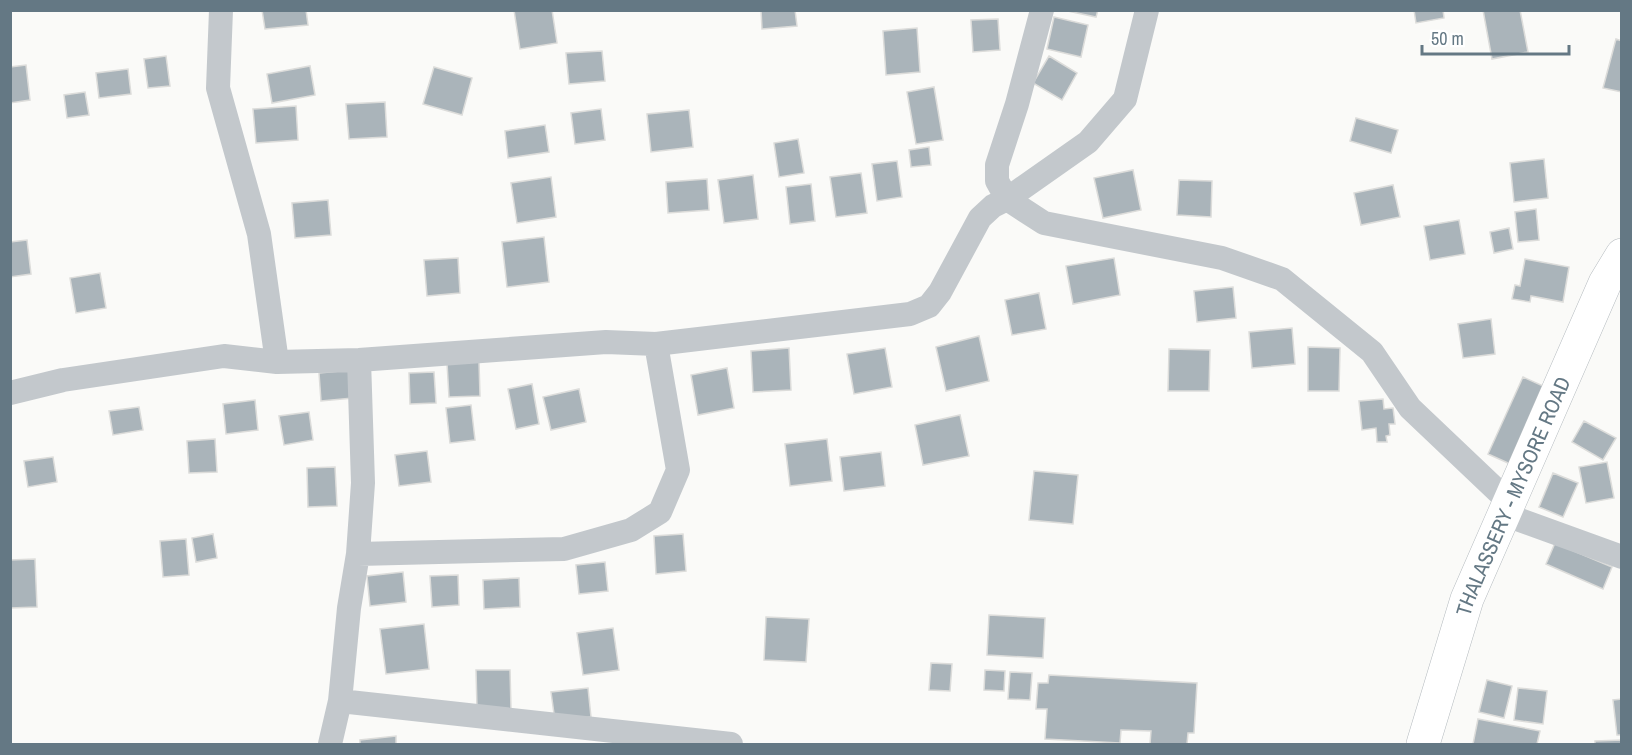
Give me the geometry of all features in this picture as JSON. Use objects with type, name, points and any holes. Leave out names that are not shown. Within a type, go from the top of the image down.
[{"type":"main road","name":"THALASSERY - MYSORE ROAD","points":[[1424,744],[1467,599],[1605,283],[1622,255]]},
{"type":"street","points":[[221,10],[218,88],[259,234],[277,362]]},
{"type":"street","points":[[1042,10],[1017,104],[997,165],[997,181],[1007,199],[1044,223],[1222,258],[1282,279],[1372,352],[1410,408],[1506,508],[1622,557]]},
{"type":"street","points":[[10,393],[63,380],[224,356],[277,362],[359,360],[606,342],[656,344],[910,314],[929,306],[940,291],[980,218],[993,206],[1007,199],[1088,142],[1125,99],[1147,10]]},
{"type":"street","points":[[358,554],[564,549],[631,530],[660,512],[678,470],[656,344]]},
{"type":"street","points":[[330,744],[340,701],[349,608],[358,554],[363,483],[359,360]]},
{"type":"street","points":[[340,701],[627,740],[731,744]]},
{"type":"building","points":[[262,10],[306,10],[308,25],[265,29]]},
{"type":"building","points":[[514,10],[552,10],[557,43],[520,49]]},
{"type":"building","points":[[761,10],[795,10],[797,26],[762,29]]},
{"type":"building","points":[[1063,10],[1098,10],[1096,17]]},
{"type":"building","points":[[1414,10],[1443,10],[1444,18],[1416,23]]},
{"type":"building","points":[[1483,10],[1520,10],[1528,52],[1492,59]]},
{"type":"building","points":[[1054,17],[1088,25],[1081,57],[1047,49]]},
{"type":"building","points":[[998,19],[1000,50],[973,52],[971,20]]},
{"type":"building","points":[[917,28],[920,72],[886,75],[883,31]]},
{"type":"building","points":[[1616,39],[1622,41],[1622,92],[1603,88]]},
{"type":"building","points":[[602,51],[605,81],[569,84],[566,53]]},
{"type":"building","points":[[166,56],[170,86],[148,88],[144,59]]},
{"type":"building","points":[[1049,56],[1077,73],[1062,100],[1033,83]]},
{"type":"building","points":[[26,65],[30,100],[10,103],[10,67]]},
{"type":"building","points":[[310,66],[315,95],[272,103],[267,74]]},
{"type":"building","points":[[434,67],[472,78],[462,115],[423,104]]},
{"type":"building","points":[[128,69],[131,94],[99,98],[96,73]]},
{"type":"building","points":[[934,87],[943,140],[916,144],[907,92]]},
{"type":"building","points":[[85,92],[89,115],[67,118],[64,95]]},
{"type":"building","points":[[385,102],[387,137],[349,139],[346,104]]},
{"type":"building","points":[[296,106],[298,140],[256,143],[253,109]]},
{"type":"building","points":[[601,109],[605,140],[575,144],[571,113]]},
{"type":"building","points":[[689,110],[693,147],[651,152],[647,114]]},
{"type":"building","points":[[1356,118],[1398,130],[1391,153],[1350,141]]},
{"type":"building","points":[[545,125],[549,152],[508,158],[505,131]]},
{"type":"building","points":[[798,139],[804,173],[779,177],[774,143]]},
{"type":"building","points":[[929,147],[931,165],[911,167],[909,150]]},
{"type":"building","points":[[1544,159],[1548,198],[1514,202],[1510,163]]},
{"type":"building","points":[[897,161],[902,197],[877,201],[872,164]]},
{"type":"building","points":[[1133,170],[1141,210],[1103,218],[1094,178]]},
{"type":"building","points":[[861,173],[867,213],[836,217],[830,177]]},
{"type":"building","points":[[753,175],[758,219],[724,223],[718,180]]},
{"type":"building","points":[[551,177],[556,217],[517,223],[511,183]]},
{"type":"building","points":[[707,179],[709,210],[668,213],[666,182]]},
{"type":"building","points":[[1179,180],[1212,181],[1211,217],[1177,215]]},
{"type":"building","points":[[811,184],[815,221],[790,224],[786,187]]},
{"type":"building","points":[[1393,185],[1400,217],[1361,225],[1354,193]]},
{"type":"building","points":[[328,200],[331,235],[295,238],[292,203]]},
{"type":"building","points":[[1536,209],[1539,240],[1518,242],[1515,212]]},
{"type":"building","points":[[1459,220],[1465,254],[1430,260],[1424,226]]},
{"type":"building","points":[[1509,228],[1513,249],[1494,253],[1490,232]]},
{"type":"building","points":[[544,237],[549,282],[507,287],[502,242]]},
{"type":"building","points":[[27,240],[31,274],[10,277],[10,242]]},
{"type":"building","points":[[458,258],[460,293],[427,296],[424,260]]},
{"type":"building","points":[[1114,258],[1120,295],[1073,304],[1066,266]]},
{"type":"building","points":[[1525,259],[1569,267],[1563,302],[1531,296],[1530,302],[1512,299],[1515,285],[1520,286]]},
{"type":"building","points":[[100,273],[106,308],[76,313],[70,278]]},
{"type":"building","points":[[1233,287],[1236,318],[1197,322],[1194,291]]},
{"type":"building","points":[[1039,293],[1046,329],[1012,335],[1005,300]]},
{"type":"building","points":[[1491,319],[1495,354],[1463,358],[1458,324]]},
{"type":"building","points":[[1292,328],[1295,364],[1252,368],[1249,332]]},
{"type":"building","points":[[979,336],[989,381],[946,391],[936,347]]},
{"type":"building","points":[[1308,347],[1340,348],[1339,391],[1308,391]]},
{"type":"building","points":[[789,348],[791,390],[753,392],[751,351]]},
{"type":"building","points":[[885,348],[892,387],[854,394],[847,354]]},
{"type":"building","points":[[1169,349],[1210,350],[1209,391],[1168,391]]},
{"type":"building","points":[[479,362],[480,396],[449,397],[447,363]]},
{"type":"building","points":[[727,368],[734,408],[698,415],[691,375]]},
{"type":"building","points":[[351,370],[353,398],[321,401],[319,373]]},
{"type":"building","points":[[434,372],[436,403],[410,404],[409,373]]},
{"type":"building","points":[[1523,377],[1552,390],[1517,467],[1488,454]]},
{"type":"building","points":[[532,384],[539,424],[516,429],[508,389]]},
{"type":"building","points":[[579,389],[586,422],[551,430],[543,397]]},
{"type":"building","points":[[1383,399],[1384,409],[1393,408],[1395,424],[1389,424],[1390,435],[1386,436],[1387,442],[1377,442],[1376,428],[1362,430],[1359,401]]},
{"type":"building","points":[[255,400],[258,430],[226,434],[223,404]]},
{"type":"building","points":[[471,405],[475,440],[450,443],[446,408]]},
{"type":"building","points":[[139,407],[143,430],[113,435],[109,411]]},
{"type":"building","points":[[309,412],[313,440],[284,445],[279,416]]},
{"type":"building","points":[[960,415],[969,456],[923,465],[915,425]]},
{"type":"building","points":[[1584,421],[1616,438],[1603,460],[1572,442]]},
{"type":"building","points":[[215,439],[217,472],[189,473],[187,441]]},
{"type":"building","points":[[827,439],[832,481],[790,486],[785,444]]},
{"type":"building","points":[[427,451],[431,482],[399,486],[395,455]]},
{"type":"building","points":[[881,452],[885,486],[844,491],[840,457]]},
{"type":"building","points":[[53,457],[57,482],[28,487],[24,461]]},
{"type":"building","points":[[1607,462],[1614,498],[1586,503],[1579,467]]},
{"type":"building","points":[[335,467],[337,506],[308,507],[307,468]]},
{"type":"building","points":[[1034,471],[1078,475],[1073,524],[1029,520]]},
{"type":"building","points":[[1553,473],[1578,483],[1563,517],[1539,507]]},
{"type":"building","points":[[213,534],[217,558],[196,562],[192,538]]},
{"type":"building","points":[[683,534],[686,571],[656,574],[654,536]]},
{"type":"building","points":[[186,539],[189,575],[163,577],[160,541]]},
{"type":"building","points":[[1555,543],[1612,567],[1603,589],[1546,564]]},
{"type":"building","points":[[35,559],[37,607],[10,608],[10,560]]},
{"type":"building","points":[[605,562],[608,591],[579,594],[576,565]]},
{"type":"building","points":[[403,572],[406,602],[370,606],[367,576]]},
{"type":"building","points":[[458,575],[459,605],[432,607],[430,576]]},
{"type":"building","points":[[519,578],[520,607],[484,609],[483,580]]},
{"type":"building","points":[[989,615],[1045,618],[1043,658],[987,655]]},
{"type":"building","points":[[766,617],[809,619],[806,662],[764,660]]},
{"type":"building","points":[[424,624],[429,669],[386,674],[380,629]]},
{"type":"building","points":[[613,628],[619,670],[583,675],[577,633]]},
{"type":"building","points":[[931,663],[952,664],[950,691],[929,690]]},
{"type":"building","points":[[476,670],[510,670],[511,709],[477,709]]},
{"type":"building","points":[[985,670],[1005,671],[1004,691],[984,690]]},
{"type":"building","points":[[1010,672],[1032,673],[1030,700],[1008,699]]},
{"type":"building","points":[[1049,675],[1197,683],[1194,733],[1188,733],[1187,744],[1150,744],[1151,731],[1121,730],[1120,743],[1045,739],[1047,709],[1036,709],[1038,683],[1048,683]]},
{"type":"building","points":[[1487,680],[1512,686],[1504,718],[1479,712]]},
{"type":"building","points":[[588,688],[591,717],[555,721],[551,692]]},
{"type":"building","points":[[1518,688],[1547,691],[1543,724],[1514,720]]},
{"type":"building","points":[[1622,699],[1622,735],[1617,735],[1613,700]]},
{"type":"building","points":[[1478,719],[1540,731],[1537,744],[1473,744]]},
{"type":"building","points":[[396,736],[396,744],[360,744],[360,740]]},
{"type":"building","points":[[1622,740],[1622,744],[1595,744],[1595,741]]}]
